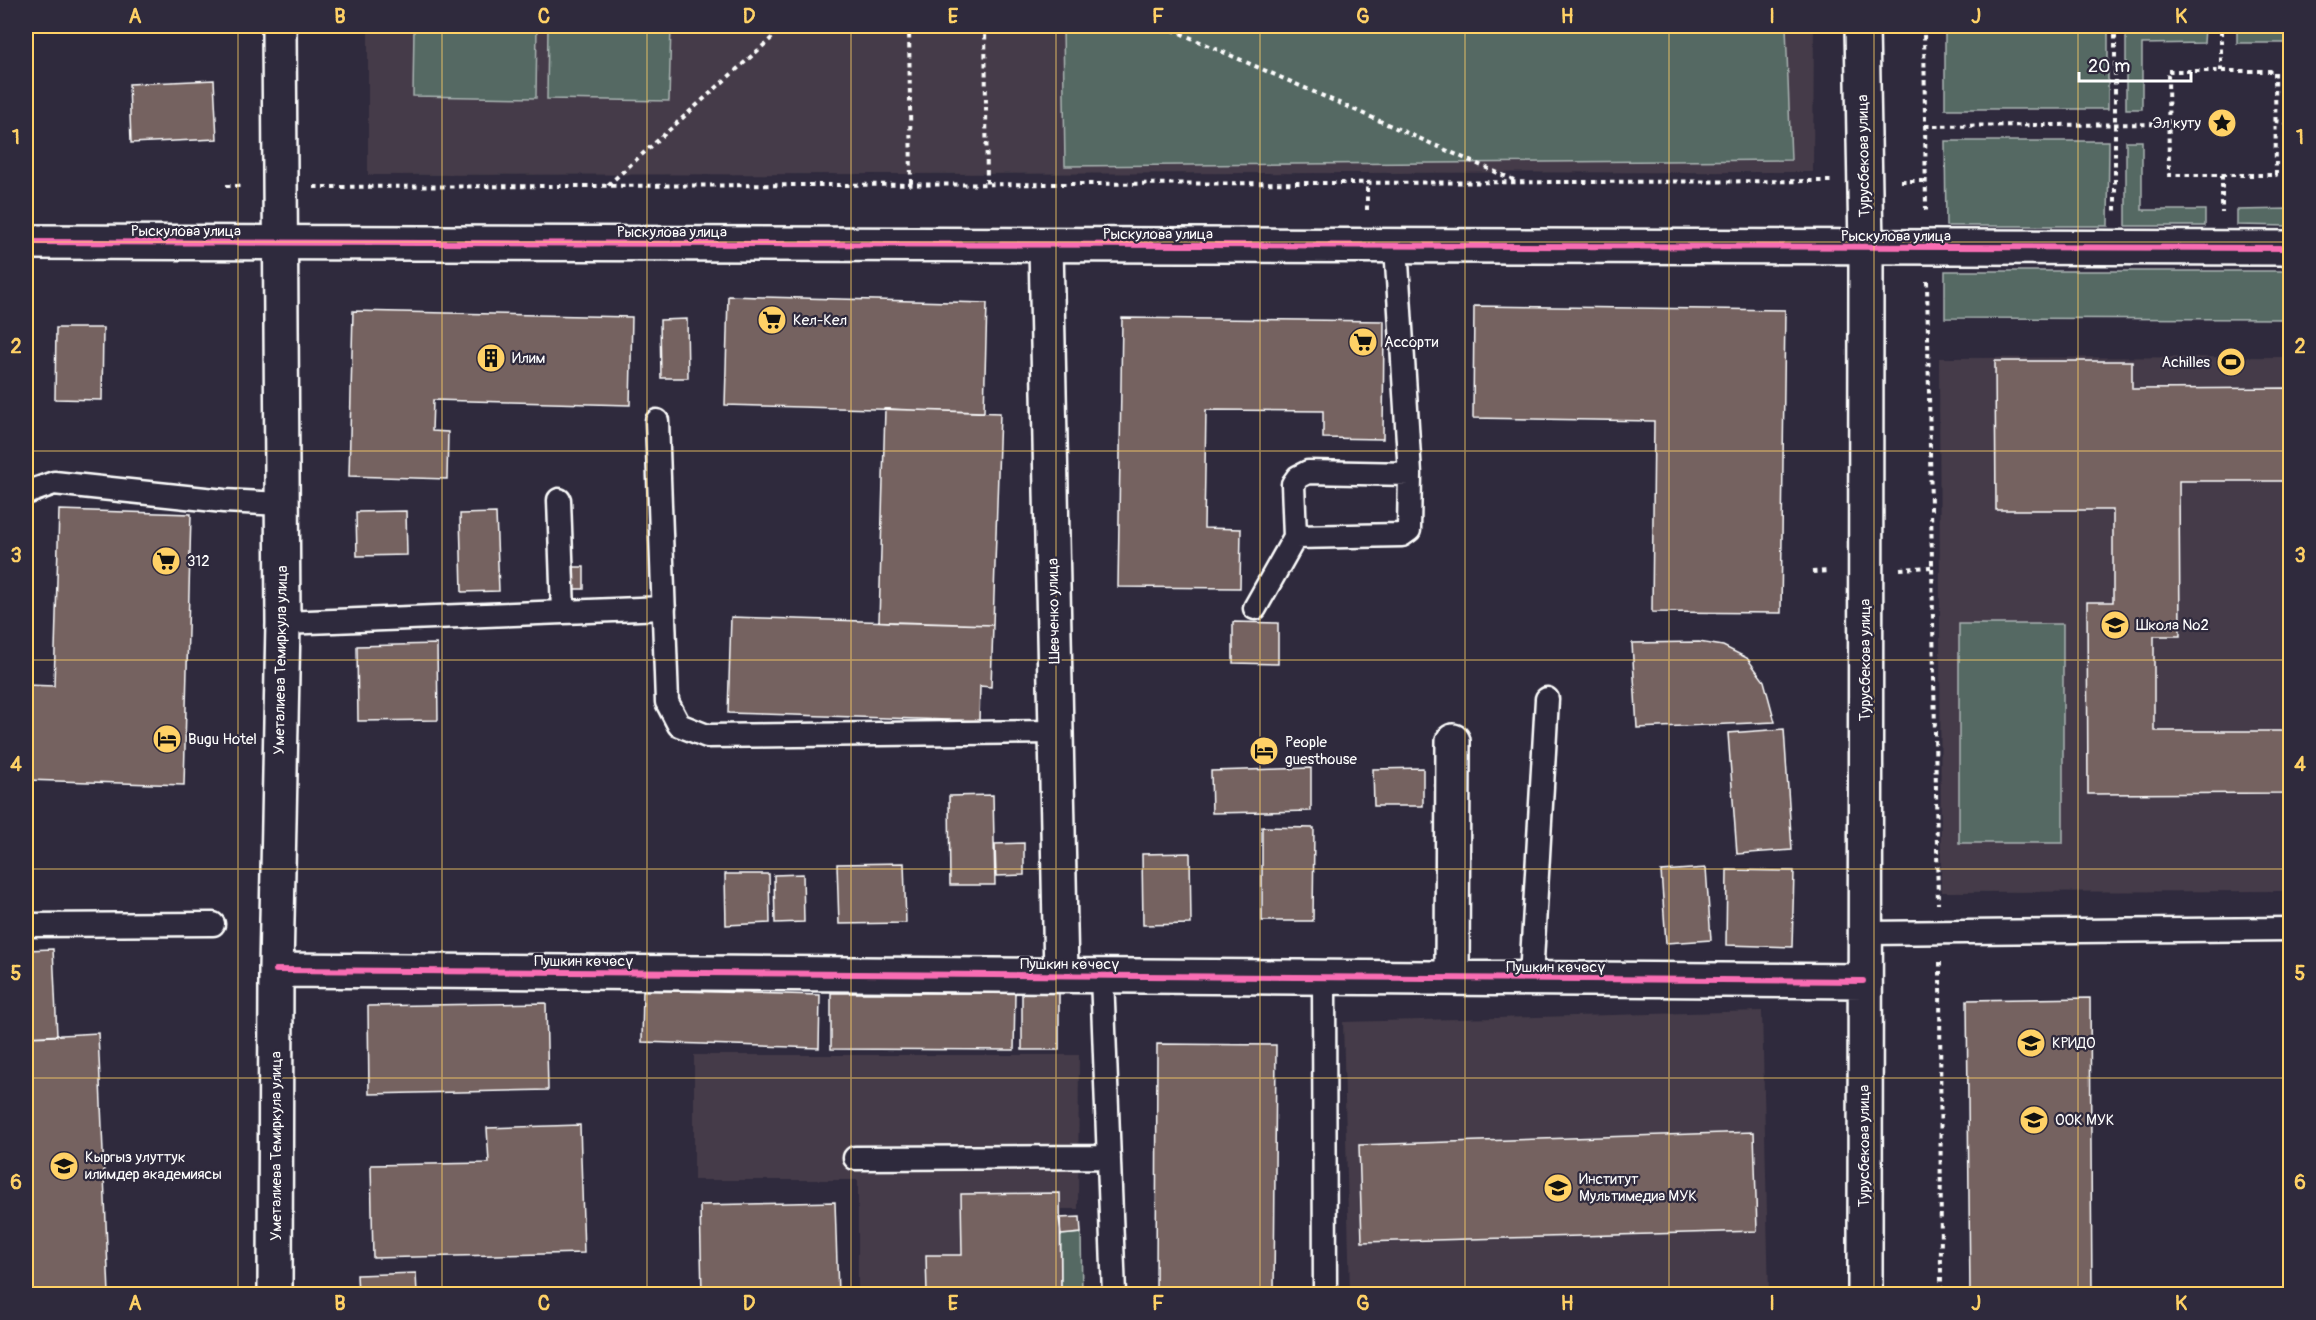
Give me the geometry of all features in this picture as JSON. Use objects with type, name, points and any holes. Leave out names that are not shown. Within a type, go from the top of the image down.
[{"type":"street","name":"Уметалиева Темиркула улица","points":[[275,1294],[276,970],[283,623],[279,26]]},
{"type":"street","name":"Турусбекова улица","points":[[1862,26],[1866,248],[1865,933],[1863,981],[1865,1294]]},
{"type":"street","name":"Рыскулова улица","points":[[26,242],[2290,248]]},
{"type":"street","name":"Шевченко улица","points":[[1047,246],[1061,975]]},
{"type":"street","points":[[1452,978],[1453,741]]},
{"type":"street","name":"Пушкин көчөсү","points":[[276,970],[1863,981]]},
{"type":"lane","points":[[1295,537],[1402,535],[1409,530],[1410,474],[1396,246]]},
{"type":"lane","points":[[657,421],[667,702],[679,725],[707,736],[1057,732]]},
{"type":"lane","points":[[1255,609],[1295,537],[1293,484],[1298,477],[1308,472],[1410,474]]},
{"type":"lane","points":[[26,493],[54,483],[224,501],[282,504]]},
{"type":"lane","points":[[559,500],[563,612]]},
{"type":"lane","points":[[283,623],[664,608]]},
{"type":"lane","points":[[1531,978],[1547,699]]},
{"type":"lane","points":[[26,925],[213,924]]},
{"type":"lane","points":[[1865,933],[2290,929]]},
{"type":"lane","points":[[1102,976],[1114,1294]]},
{"type":"lane","points":[[1324,977],[1325,1294]]},
{"type":"lane","points":[[855,1158],[1109,1157]]},
{"type":"path","points":[[607,186],[785,26]]},
{"type":"path","points":[[909,26],[911,184]]},
{"type":"path","points":[[985,26],[987,184]]},
{"type":"path","points":[[1164,26],[1516,181]]},
{"type":"path","points":[[1924,26],[1926,248],[1940,932],[1941,1294]]},
{"type":"path","points":[[2115,26],[2115,248]]},
{"type":"path","points":[[2221,26],[2221,70]]},
{"type":"path","points":[[2221,70],[2275,70],[2276,175],[2169,175],[2168,71],[2221,70]]},
{"type":"path","points":[[2275,122],[2290,123]]},
{"type":"path","points":[[1925,126],[2168,124]]},
{"type":"path","points":[[226,186],[1925,181]]},
{"type":"shaded area","points":[[368,26],[1814,26],[1813,172],[368,175]]},
{"type":"shaded area","name":"Школа №2","points":[[2290,357],[2290,891],[1941,892],[1939,358]]},
{"type":"shaded area","points":[[1762,1011],[1769,1294],[1350,1294],[1343,1022]]},
{"type":"shaded area","points":[[694,1055],[1079,1055],[1078,1209],[1062,1209],[1061,1294],[858,1293],[858,1180],[694,1180]]},
{"type":"green space","points":[[414,26],[537,26],[536,98],[413,96]]},
{"type":"green space","points":[[548,26],[671,26],[669,101],[547,99]]},
{"type":"green space","points":[[1063,26],[1786,26],[1791,160],[1065,166]]},
{"type":"green space","points":[[2237,27],[2290,27],[2290,43],[2237,43]]},
{"type":"green space","points":[[1945,28],[2108,28],[2108,109],[1945,109]]},
{"type":"green space","points":[[2126,28],[2205,28],[2204,43],[2142,44],[2142,109],[2126,109]]},
{"type":"green space","points":[[1945,141],[2109,141],[2108,226],[1946,226]]},
{"type":"green space","points":[[2126,141],[2142,141],[2142,210],[2205,210],[2205,226],[2126,226]]},
{"type":"green space","points":[[2290,209],[2290,226],[2237,225],[2237,210]]},
{"type":"green space","points":[[1945,271],[2290,271],[2290,319],[1945,318]]},
{"type":"green space","points":[[1959,624],[2063,624],[2063,843],[1959,843]]},
{"type":"green space","points":[[1081,1233],[1082,1294],[1061,1294],[1061,1235]]},
{"type":"building","points":[[214,80],[217,139],[131,143],[129,84]]},
{"type":"building","points":[[728,296],[987,303],[984,412],[725,405]]},
{"type":"building","points":[[1474,306],[1785,310],[1781,613],[1652,612],[1654,421],[1473,418]]},
{"type":"building","name":"Илим","points":[[353,311],[632,317],[630,405],[433,400],[432,431],[448,432],[447,479],[349,476]]},
{"type":"building","points":[[1122,318],[1384,321],[1383,439],[1323,438],[1323,411],[1206,410],[1204,528],[1241,529],[1240,588],[1118,587]]},
{"type":"building","points":[[687,319],[688,378],[661,378],[660,320]]},
{"type":"building","points":[[56,328],[103,328],[102,400],[55,399]]},
{"type":"building","points":[[1995,361],[2132,361],[2132,389],[2290,388],[2290,481],[2179,481],[2180,636],[2154,636],[2154,731],[2290,731],[2290,793],[2088,794],[2087,602],[2113,602],[2113,510],[1996,510]]},
{"type":"building","points":[[885,409],[1000,413],[993,625],[879,622]]},
{"type":"building","points":[[59,510],[191,514],[184,785],[26,780],[26,685],[54,686]]},
{"type":"building","points":[[406,511],[407,555],[357,556],[356,512]]},
{"type":"building","points":[[496,513],[499,591],[462,592],[460,514]]},
{"type":"building","points":[[568,567],[584,567],[584,589],[569,589]]},
{"type":"building","points":[[731,617],[993,625],[991,687],[980,686],[979,721],[728,713]]},
{"type":"building","points":[[1233,622],[1278,623],[1278,664],[1233,663]]},
{"type":"building","points":[[1699,642],[1723,646],[1747,658],[1764,681],[1775,722],[1637,728],[1632,643]]},
{"type":"building","points":[[437,644],[438,720],[358,721],[357,646]]},
{"type":"building","points":[[1784,729],[1792,850],[1737,854],[1728,733]]},
{"type":"building","points":[[1311,768],[1311,811],[1212,813],[1211,771]]},
{"type":"building","points":[[1423,768],[1423,806],[1374,806],[1373,769]]},
{"type":"building","points":[[993,795],[995,885],[950,885],[949,796]]},
{"type":"building","points":[[1262,827],[1314,828],[1313,921],[1262,921]]},
{"type":"building","points":[[1024,843],[1024,875],[996,876],[995,844]]},
{"type":"building","points":[[1190,853],[1191,924],[1143,925],[1142,854]]},
{"type":"building","points":[[904,863],[906,923],[839,924],[837,864]]},
{"type":"building","points":[[1706,868],[1711,940],[1666,943],[1661,871]]},
{"type":"building","points":[[1727,870],[1794,871],[1792,947],[1726,945]]},
{"type":"building","points":[[725,874],[769,874],[770,923],[726,925]]},
{"type":"building","points":[[803,874],[804,922],[775,923],[774,875]]},
{"type":"building","points":[[53,949],[57,1036],[26,1037],[26,950]]},
{"type":"building","points":[[643,990],[820,995],[819,1048],[642,1042]]},
{"type":"building","points":[[831,993],[1015,993],[1014,1050],[831,1049]]},
{"type":"building","points":[[1022,993],[1059,993],[1059,1050],[1022,1050]]},
{"type":"building","points":[[2090,998],[2092,1294],[1970,1294],[1967,1000]]},
{"type":"building","points":[[546,1003],[548,1090],[369,1094],[368,1006]]},
{"type":"building","name":"Кыргыз улуттук илимдер академиясы","points":[[98,1033],[109,1294],[26,1294],[26,1037]]},
{"type":"building","points":[[1157,1044],[1276,1045],[1274,1294],[1156,1294]]},
{"type":"building","points":[[580,1125],[584,1253],[373,1258],[371,1165],[489,1163],[487,1128]]},
{"type":"building","name":"Институт Мультимедиа МУК","points":[[1754,1132],[1757,1231],[1362,1242],[1359,1145]]},
{"type":"building","points":[[1060,1193],[1061,1294],[927,1294],[926,1255],[962,1255],[961,1194]]},
{"type":"building","points":[[835,1202],[838,1294],[702,1294],[700,1205]]},
{"type":"building","points":[[1080,1217],[1081,1233],[1061,1235],[1059,1218]]},
{"type":"building","points":[[416,1273],[417,1294],[358,1294],[357,1275]]},
{"type":"cycle path","points":[[26,242],[2290,248]]},
{"type":"cycle path","points":[[276,970],[1863,981]]},
{"type":"place","name":"Эл куту","points":[[2222,123]]},
{"type":"place","name":"Кел-Кел","points":[[772,320]]},
{"type":"place","name":"Ассорти","points":[[1363,342]]},
{"type":"place","name":"Илим","points":[[491,358]]},
{"type":"place","name":"Achilles","points":[[2231,362]]},
{"type":"place","name":"312","points":[[166,561]]},
{"type":"place","name":"Школа №2","points":[[2115,625]]},
{"type":"place","name":"Bugu Hotel","points":[[167,739]]},
{"type":"place","name":"People guesthouse","points":[[1264,751]]},
{"type":"place","name":"КРИДО","points":[[2031,1043]]},
{"type":"place","name":"ООК МУК","points":[[2034,1120]]},
{"type":"place","name":"Кыргыз улуттук илимдер академиясы","points":[[64,1166]]},
{"type":"place","name":"Институт Мультимедиа МУК","points":[[1558,1188]]}]
